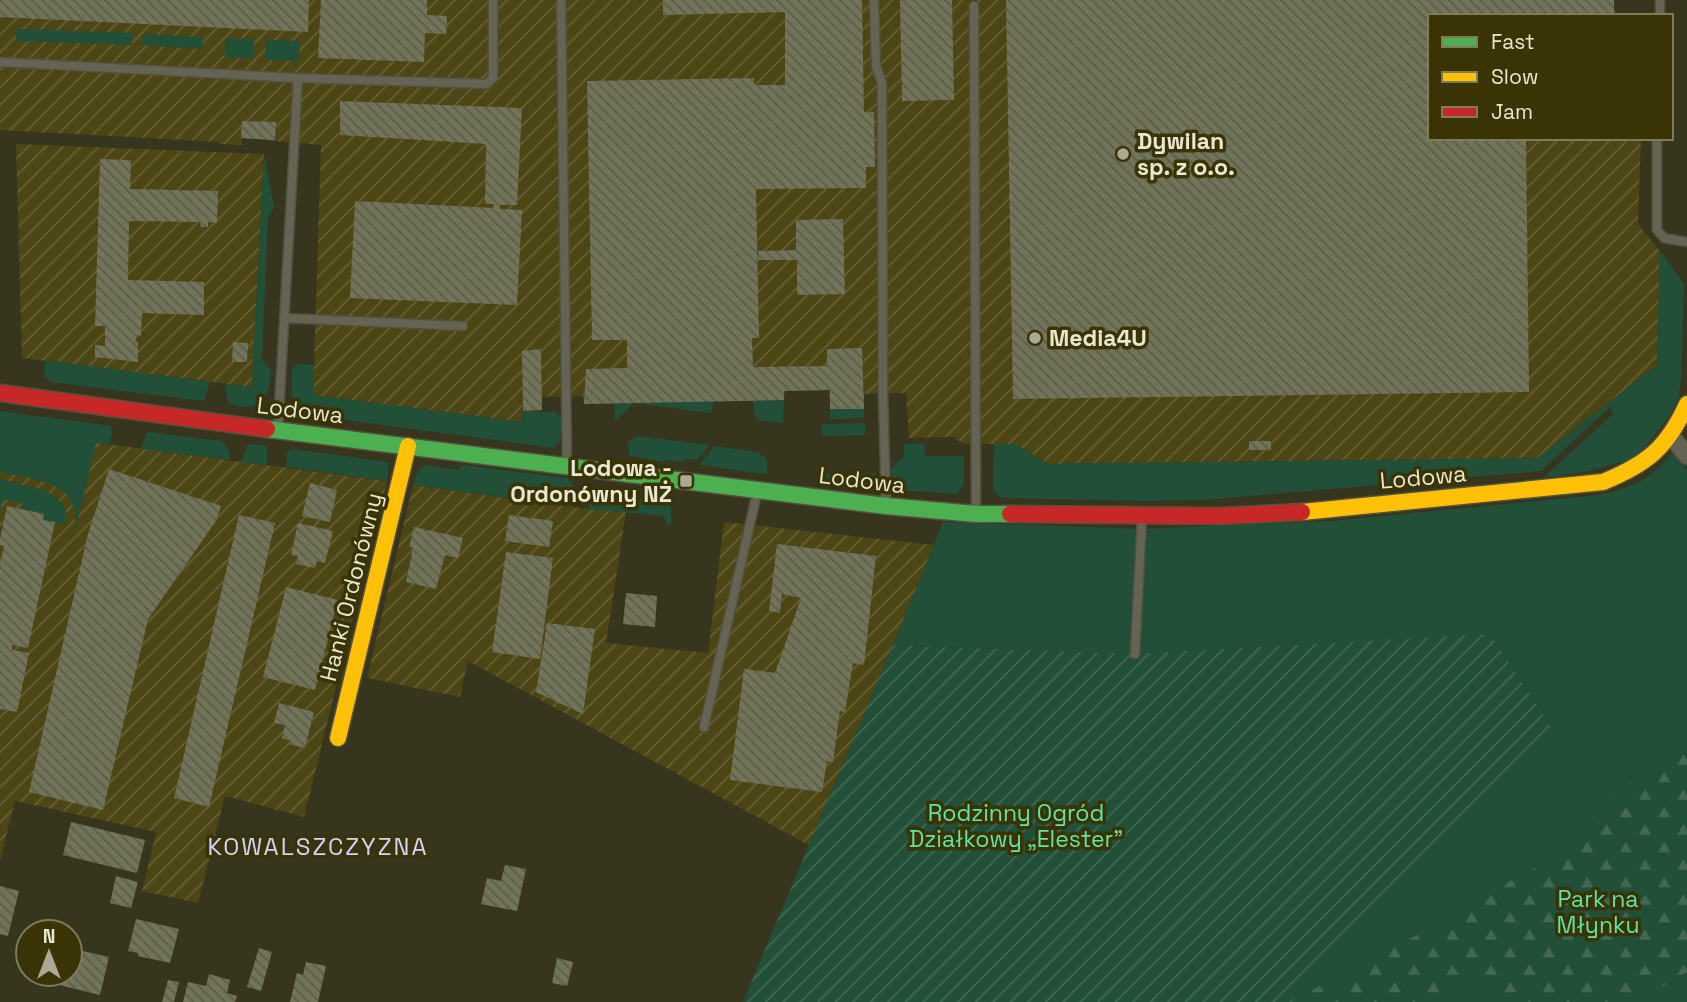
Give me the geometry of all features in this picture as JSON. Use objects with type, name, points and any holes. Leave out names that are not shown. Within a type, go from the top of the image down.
[{"type":"street","name":"Lodowa","points":[[0,393],[886,506],[976,514],[1142,517],[1298,512],[1603,482],[1633,470],[1654,457],[1672,437],[1687,404]]},
{"type":"street","points":[[1672,437],[1687,456]]},
{"type":"street","name":"Hanki Ordonówny","points":[[338,738],[408,446]]},
{"type":"lane","points":[[0,62],[298,78],[487,84],[493,78],[493,0]]},
{"type":"lane","points":[[561,0],[567,466]]},
{"type":"lane","points":[[874,0],[876,66],[882,83],[886,506]]},
{"type":"lane","points":[[974,6],[976,514]]},
{"type":"lane","points":[[278,430],[298,78]]},
{"type":"lane","points":[[1657,140],[1657,230],[1664,238],[1687,242]]},
{"type":"lane","points":[[285,318],[463,326]]},
{"type":"lane","points":[[704,727],[757,490]]},
{"type":"lane","points":[[1135,654],[1142,517]]},
{"type":"shaded area","points":[[0,0],[1614,0],[1615,14],[1428,14],[1428,140],[1641,140],[1638,224],[1660,251],[1657,365],[1537,458],[1047,464],[1016,444],[963,444],[954,437],[909,438],[906,393],[864,394],[864,409],[830,409],[829,390],[785,391],[784,400],[584,404],[583,396],[523,397],[522,422],[313,395],[321,145],[242,138],[241,145],[0,130]]},
{"type":"shaded area","points":[[16,144],[264,154],[252,387],[22,358]]},
{"type":"shaded area","points":[[0,430],[387,481],[304,817],[225,796],[198,903],[142,891],[156,832],[15,801],[0,860]]},
{"type":"shaded area","points":[[413,485],[626,512],[606,643],[708,653],[724,522],[935,545],[809,845],[468,661],[460,697],[367,678]]},
{"type":"green space","points":[[17,29],[133,33],[132,45],[16,41]]},
{"type":"green space","points":[[143,34],[203,37],[202,49],[142,45]]},
{"type":"green space","points":[[226,38],[254,39],[253,58],[225,58]]},
{"type":"green space","points":[[266,40],[300,41],[299,61],[265,60]]},
{"type":"green space","points":[[264,154],[274,207],[268,218],[262,360],[271,370],[267,393],[262,401],[258,405],[242,407],[228,402],[225,384],[252,387]]},
{"type":"green space","points":[[1660,251],[1684,284],[1679,395],[1672,412],[1643,450],[1629,460],[1584,472],[1543,478],[1613,414],[1610,407],[1541,471],[1202,500],[1008,498],[998,495],[993,487],[994,444],[1016,444],[1047,464],[1537,458],[1657,365]]},
{"type":"green space","points":[[45,360],[210,382],[204,401],[50,382],[44,374]]},
{"type":"green space","points":[[297,364],[314,365],[314,395],[521,422],[523,411],[556,412],[562,418],[560,441],[554,448],[301,414],[292,393],[292,369]]},
{"type":"green space","points":[[784,400],[783,423],[758,420],[755,416],[753,401]]},
{"type":"green space","points":[[714,401],[711,413],[634,403],[615,422],[614,403]]},
{"type":"green space","points":[[830,409],[864,409],[864,418],[830,419]]},
{"type":"green space","points":[[0,411],[111,426],[109,444],[96,443],[76,528],[71,501],[58,488],[39,480],[0,472]]},
{"type":"green space","points":[[865,423],[865,435],[822,436],[822,424]]},
{"type":"green space","points":[[147,432],[222,441],[229,451],[230,460],[141,449]]},
{"type":"green space","points":[[637,436],[710,445],[697,460],[664,462],[630,456],[627,443]]},
{"type":"green space","points":[[924,443],[925,456],[964,456],[964,484],[957,494],[894,488],[891,468],[904,456],[904,444]]},
{"type":"green space","points":[[248,444],[267,446],[267,465],[241,462]]},
{"type":"green space","points":[[715,446],[758,452],[767,459],[767,472],[764,474],[699,465]]},
{"type":"green space","points":[[291,449],[389,462],[387,481],[286,467],[287,453]]},
{"type":"green space","points":[[1673,451],[1687,471],[1687,1002],[1292,1002],[1299,986],[1135,654],[893,645],[943,522],[1141,529],[1331,521],[1598,495],[1640,481],[1658,468]]},
{"type":"green space","points":[[425,465],[458,470],[462,465],[568,478],[575,488],[573,507],[413,485],[417,472]]},
{"type":"green space","points":[[876,473],[870,487],[823,482],[823,474]]},
{"type":"green space","points":[[0,479],[47,491],[61,502],[66,510],[65,525],[43,520],[44,514],[21,509],[22,503],[3,499],[0,511]]},
{"type":"green space","points":[[592,488],[628,493],[628,497],[641,499],[641,495],[671,499],[671,527],[662,516],[588,509]]},
{"type":"green space","name":"Rodzinny Ogród Działkowy „Elester”","points":[[1490,634],[1551,726],[1299,986],[1292,1002],[743,1002],[893,645],[1135,654]]},
{"type":"green space","name":"Park na Młynku","points":[[1687,745],[1687,972],[1636,1002],[1506,1002],[1495,975],[1477,976],[1425,1002],[1301,1002],[1306,992],[1347,975],[1565,850],[1588,820],[1665,751]]},
{"type":"building","points":[[0,0],[309,0],[308,32],[0,17]]},
{"type":"building","points":[[321,0],[427,0],[427,15],[447,16],[446,34],[425,33],[424,62],[318,58]]},
{"type":"building","points":[[663,0],[862,0],[864,112],[874,112],[875,167],[866,167],[866,188],[756,189],[759,338],[752,338],[753,367],[827,366],[827,349],[862,348],[864,409],[830,409],[830,390],[784,391],[784,400],[584,404],[586,369],[627,368],[627,340],[592,340],[587,81],[754,78],[754,85],[785,85],[785,12],[663,15]]},
{"type":"building","points":[[900,0],[952,0],[954,100],[902,101]]},
{"type":"building","points":[[1006,0],[1614,0],[1614,14],[1428,14],[1428,140],[1526,140],[1529,392],[1013,399]]},
{"type":"building","points":[[340,101],[522,108],[517,205],[500,205],[500,209],[522,210],[517,305],[350,298],[355,201],[494,208],[494,204],[485,204],[486,144],[340,135]]},
{"type":"building","points":[[242,121],[276,122],[275,140],[241,138]]},
{"type":"building","points":[[100,159],[131,160],[130,189],[218,191],[217,223],[208,222],[208,227],[201,227],[200,222],[129,221],[128,280],[204,282],[204,315],[142,313],[141,336],[138,335],[135,341],[138,342],[138,362],[95,357],[95,345],[105,346],[105,326],[95,326]]},
{"type":"building","points":[[843,219],[845,294],[797,295],[797,260],[758,260],[758,251],[796,250],[796,220]]},
{"type":"building","points":[[233,342],[248,343],[247,362],[232,362]]},
{"type":"building","points":[[541,349],[542,410],[523,411],[522,351]]},
{"type":"building","points":[[1249,441],[1271,441],[1271,450],[1249,450]]},
{"type":"building","points":[[109,469],[221,506],[216,521],[148,619],[103,810],[29,792],[88,534]]},
{"type":"building","points":[[310,483],[337,490],[330,522],[302,516]]},
{"type":"building","points":[[7,506],[44,514],[43,520],[55,522],[28,648],[12,645],[12,650],[29,653],[17,712],[0,709],[0,563],[4,546],[0,545],[0,539]]},
{"type":"building","points":[[239,515],[275,523],[209,807],[174,798]]},
{"type":"building","points":[[509,515],[553,521],[549,547],[505,541]]},
{"type":"building","points":[[298,523],[333,531],[325,563],[317,561],[315,568],[296,564],[298,556],[291,555]]},
{"type":"building","points":[[414,527],[463,538],[458,558],[445,555],[436,589],[406,582]]},
{"type":"building","points":[[777,544],[876,556],[864,665],[853,663],[845,712],[840,711],[833,762],[827,761],[822,792],[730,780],[744,669],[775,673],[801,598],[782,594],[780,613],[769,611]]},
{"type":"building","points":[[506,552],[553,558],[540,659],[492,652]]},
{"type":"building","points":[[286,587],[338,600],[315,690],[263,677]]},
{"type":"building","points":[[626,593],[657,596],[655,627],[623,624]]},
{"type":"building","points":[[547,623],[595,629],[583,714],[536,692]]},
{"type":"building","points":[[279,703],[314,712],[305,748],[289,744],[290,741],[282,738],[285,725],[274,723]]},
{"type":"building","points":[[71,822],[145,840],[137,873],[63,855]]},
{"type":"building","points":[[505,865],[526,869],[517,911],[481,904],[487,878],[501,881]]},
{"type":"building","points":[[116,876],[138,882],[131,908],[110,903]]},
{"type":"building","points":[[0,886],[19,891],[8,936],[0,934]]},
{"type":"building","points":[[136,919],[179,929],[170,963],[128,951]]},
{"type":"building","points":[[259,948],[272,952],[261,991],[247,987]]},
{"type":"building","points":[[84,951],[109,957],[100,995],[71,988],[84,988]]},
{"type":"building","points":[[557,958],[573,962],[567,986],[552,983]]},
{"type":"building","points":[[306,962],[326,966],[318,1002],[290,1002],[297,973],[303,975]]},
{"type":"building","points":[[209,974],[230,980],[227,993],[237,996],[235,1002],[183,1002],[188,982],[206,986]]},
{"type":"building","points":[[168,980],[179,982],[174,1002],[162,1002]]},
{"type":"traffic: fast","points":[[267,429],[886,506],[976,514],[1010,514]]},
{"type":"traffic: slow","points":[[1302,512],[1603,482],[1632,468],[1654,453],[1672,432],[1687,404]]},
{"type":"traffic: slow","points":[[338,738],[408,446]]},
{"type":"traffic: jam","points":[[0,393],[267,429]]},
{"type":"traffic: jam","points":[[1010,514],[1219,516],[1302,512]]},
{"type":"place","name":"Dywilan sp. z o.o.","points":[[1123,154]]},
{"type":"place","name":"Media4U","points":[[1035,338]]},
{"type":"place","name":"Lodowa - Ordonówny NŻ","points":[[686,481]]},
{"type":"district","name":"KOWALSZCZYZNA","points":[[318,847]]}]
